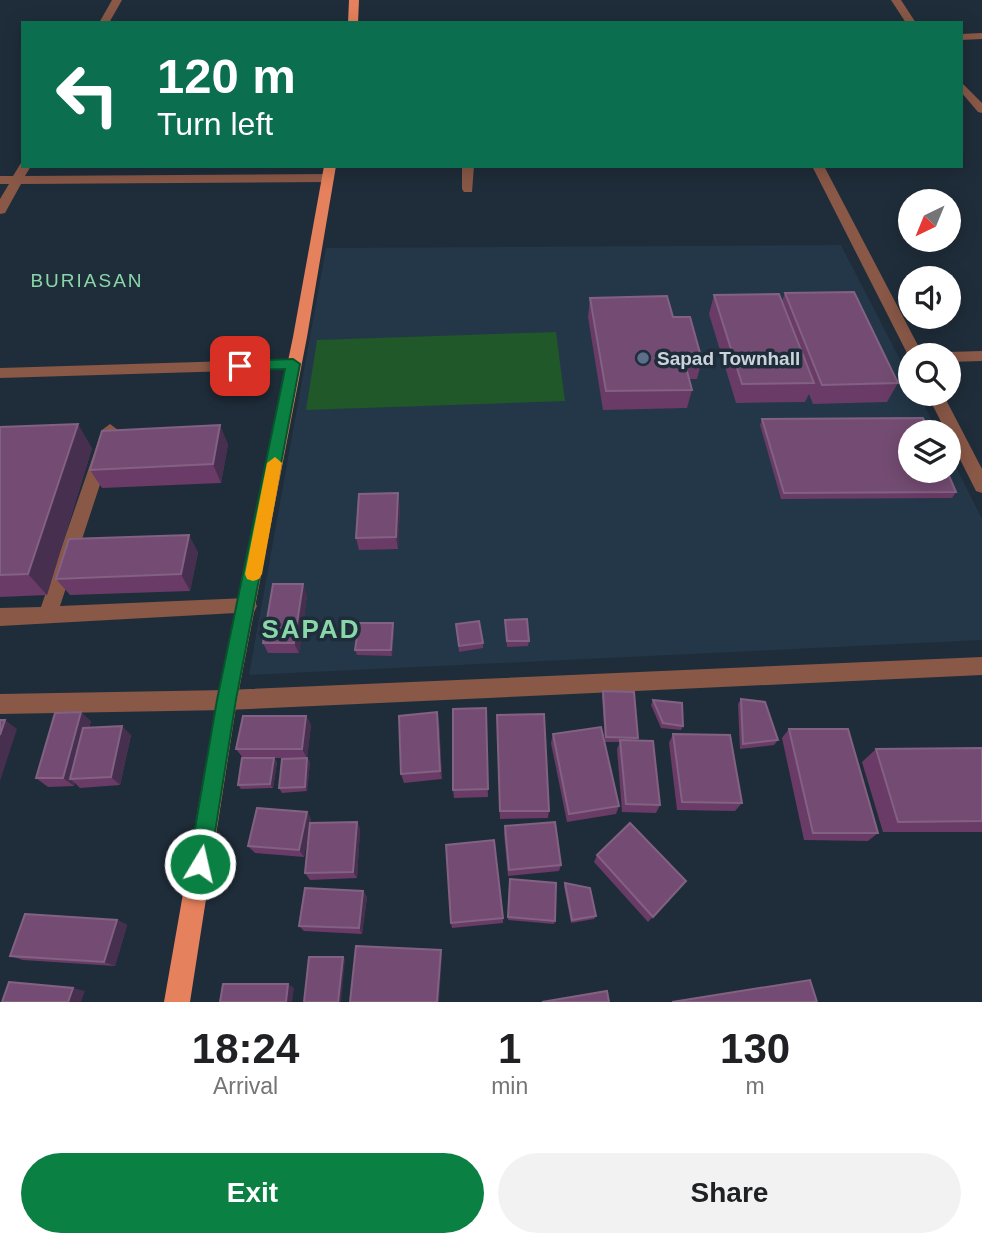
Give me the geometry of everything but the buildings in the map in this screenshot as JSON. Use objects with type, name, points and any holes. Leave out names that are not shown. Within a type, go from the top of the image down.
[{"type":"main road","points":[[353,21],[354,0]]},
{"type":"main road","points":[[177,1002],[227,700],[329,172]]},
{"type":"street","points":[[105,21],[117,0]]},
{"type":"street","points":[[896,0],[910,21]]},
{"type":"street","points":[[963,37],[982,36]]},
{"type":"street","points":[[963,87],[982,110]]},
{"type":"street","points":[[0,210],[24,168]]},
{"type":"street","points":[[468,168],[468,189]]},
{"type":"street","points":[[819,168],[910,343]]},
{"type":"street","points":[[0,180],[329,172]]},
{"type":"street","points":[[961,357],[982,356]]},
{"type":"street","points":[[0,373],[293,364]]},
{"type":"street","points":[[941,406],[982,486]]},
{"type":"street","points":[[47,616],[110,429]]},
{"type":"street","points":[[0,617],[247,606]]},
{"type":"street","points":[[0,704],[227,700],[982,666]]},
{"type":"shaded area","points":[[841,245],[898,356],[898,406],[924,406],[932,420],[898,420],[898,483],[961,483],[961,477],[982,519],[982,640],[249,675],[326,248]]},
{"type":"green space","points":[[556,332],[565,401],[306,410],[317,340]]},
{"type":"slow traffic","points":[[253,574],[275,463]]},
{"type":"place","name":"Sapad Townhall","points":[[643,358]]},
{"type":"district","name":"BURIASAN","points":[[87,280]]},
{"type":"district","name":"SAPAD","points":[[311,629]]},
{"type":"route","points":[[200,864],[227,700],[293,364],[240,366]]}]
